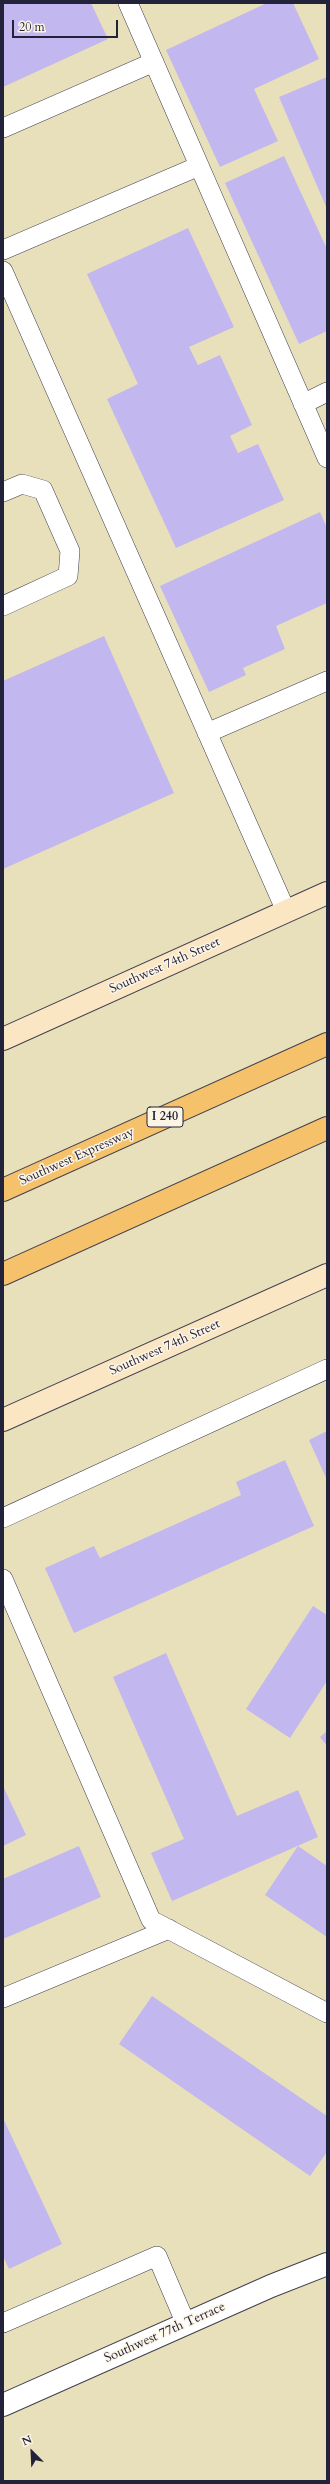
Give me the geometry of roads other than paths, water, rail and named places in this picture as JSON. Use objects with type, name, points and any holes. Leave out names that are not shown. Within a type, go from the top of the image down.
[{"type":"highway","name":"Southwest Expressway","points":[[3,1190],[327,1044]]},
{"type":"highway","points":[[3,1274],[327,1128]]},
{"type":"main road","name":"Southwest 74th Street","points":[[3,1039],[327,893]]},
{"type":"main road","name":"Southwest 74th Street","points":[[3,1420],[327,1275]]},
{"type":"street","name":"Southwest 77th Terrace","points":[[3,2405],[186,2324],[327,2264]]},
{"type":"lane","points":[[128,3],[327,458]]},
{"type":"lane","points":[[3,128],[154,62]]},
{"type":"lane","points":[[3,250],[199,166]]},
{"type":"lane","points":[[3,271],[286,911]]},
{"type":"lane","points":[[303,404],[327,392]]},
{"type":"lane","points":[[3,492],[22,484],[43,490],[70,551],[68,576],[3,606]]},
{"type":"lane","points":[[207,733],[327,681]]},
{"type":"lane","points":[[3,1518],[327,1369]]},
{"type":"lane","points":[[3,1579],[151,1920],[327,2013]]},
{"type":"lane","points":[[3,1998],[169,1929]]},
{"type":"lane","points":[[3,2323],[157,2256],[186,2324]]}]
